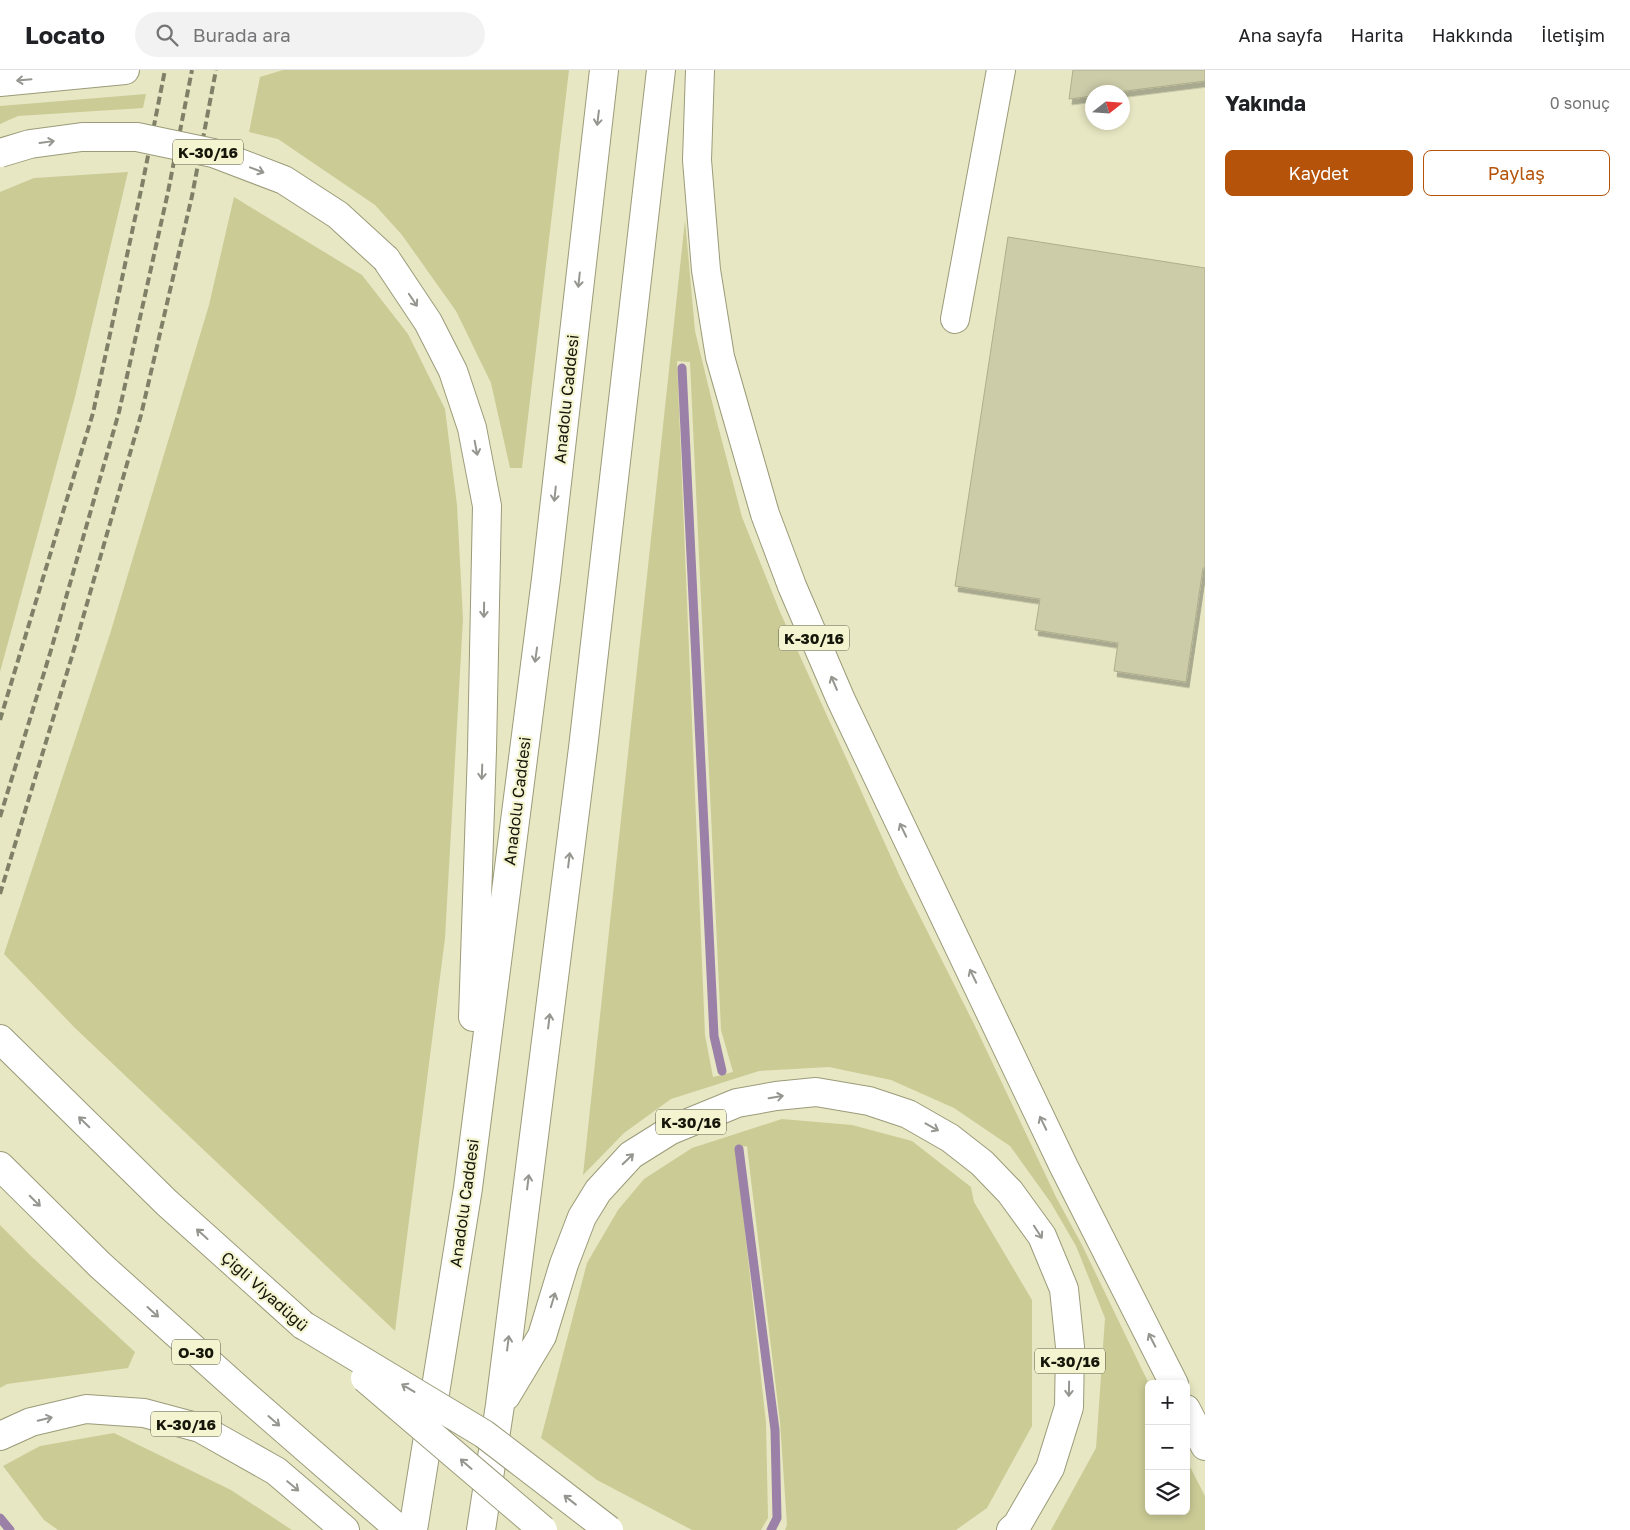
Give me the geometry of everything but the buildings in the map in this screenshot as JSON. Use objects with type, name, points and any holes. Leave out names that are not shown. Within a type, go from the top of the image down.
[{"type":"main road","points":[[0,82],[125,70]]},
{"type":"main road","name":"Anadolu Caddesi","points":[[414,1530],[468,1188],[546,579],[604,70]]},
{"type":"main road","points":[[481,1530],[500,1405],[583,748],[661,70]]},
{"type":"main road","name":"K-30/16","points":[[700,70],[697,160],[706,270],[720,357],[765,514],[792,586],[841,700],[1064,1167],[1172,1380]]},
{"type":"main road","points":[[955,319],[1001,70]]},
{"type":"main road","name":"K-30/16","points":[[0,153],[30,144],[82,137],[137,137],[213,153],[284,180],[338,215],[386,259],[428,322],[453,371],[472,428],[487,506],[482,750],[468,1188]]},
{"type":"main road","name":"Çiğli Viyadüğü","points":[[0,1038],[167,1203],[303,1325],[543,1530]]},
{"type":"main road","name":"K-30/16","points":[[500,1405],[542,1336],[564,1264],[582,1217],[598,1191],[631,1156],[671,1130],[737,1104],[776,1096],[816,1092],[869,1101],[908,1114],[950,1138],[982,1163],[1010,1192],[1042,1236],[1064,1289],[1070,1347],[1069,1407],[1050,1468],[1016,1525],[1011,1530]]},
{"type":"main road","name":"O-30","points":[[0,1166],[100,1265],[400,1530]]},
{"type":"main road","points":[[303,1325],[484,1434],[609,1530]]},
{"type":"main road","name":"K-30/16","points":[[0,1436],[31,1422],[86,1409],[144,1413],[200,1428],[276,1471],[345,1530]]},
{"type":"main road","points":[[1190,1416],[1205,1446]]},
{"type":"green space","points":[[283,70],[569,70],[522,468],[510,468],[491,383],[456,311],[402,235],[375,205],[278,139],[249,132],[260,77]]},
{"type":"green space","points":[[146,94],[143,108],[18,116],[0,124],[0,106]]},
{"type":"green space","points":[[128,172],[75,397],[0,672],[0,192],[34,178]]},
{"type":"green space","points":[[234,197],[362,275],[408,334],[445,409],[457,505],[463,619],[445,938],[395,1331],[75,1028],[4,954],[110,634],[209,305]]},
{"type":"green space","points":[[685,220],[695,331],[742,517],[780,612],[901,879],[974,1024],[1056,1197],[1082,1245],[1147,1380],[1145,1380],[1145,1515],[1190,1515],[1190,1467],[1205,1496],[1205,1530],[1051,1530],[1096,1448],[1105,1318],[1076,1246],[1051,1203],[1010,1146],[954,1108],[891,1080],[829,1067],[759,1071],[671,1099],[624,1133],[583,1175]],"holes":[[[677,361],[690,362],[721,1030],[733,1072],[713,1077],[705,1035]]]},
{"type":"green space","points":[[782,1119],[852,1125],[912,1141],[971,1187],[974,1202],[1032,1300],[1032,1426],[987,1508],[956,1530],[785,1530],[787,1525],[780,1422],[747,1146],[736,1148],[766,1423],[768,1518],[761,1530],[692,1530],[597,1480],[541,1438],[587,1263],[618,1210],[644,1179],[692,1148]]},
{"type":"green space","points":[[0,1225],[135,1352],[128,1368],[7,1384],[0,1388]]},
{"type":"green space","points":[[114,1433],[231,1490],[292,1530],[58,1530],[44,1520],[3,1466],[40,1446]]},
{"type":"waterway","points":[[682,368],[714,1036],[722,1071]]},
{"type":"waterway","points":[[739,1149],[775,1430],[777,1518],[771,1530]]},
{"type":"waterway","points":[[0,1518],[10,1530]]},
{"type":"railway","points":[[0,720],[93,413],[165,70]]},
{"type":"railway","points":[[0,817],[51,650],[119,412],[168,192],[192,70]]},
{"type":"railway","points":[[0,894],[72,656],[141,415],[192,196],[216,70]]}]
